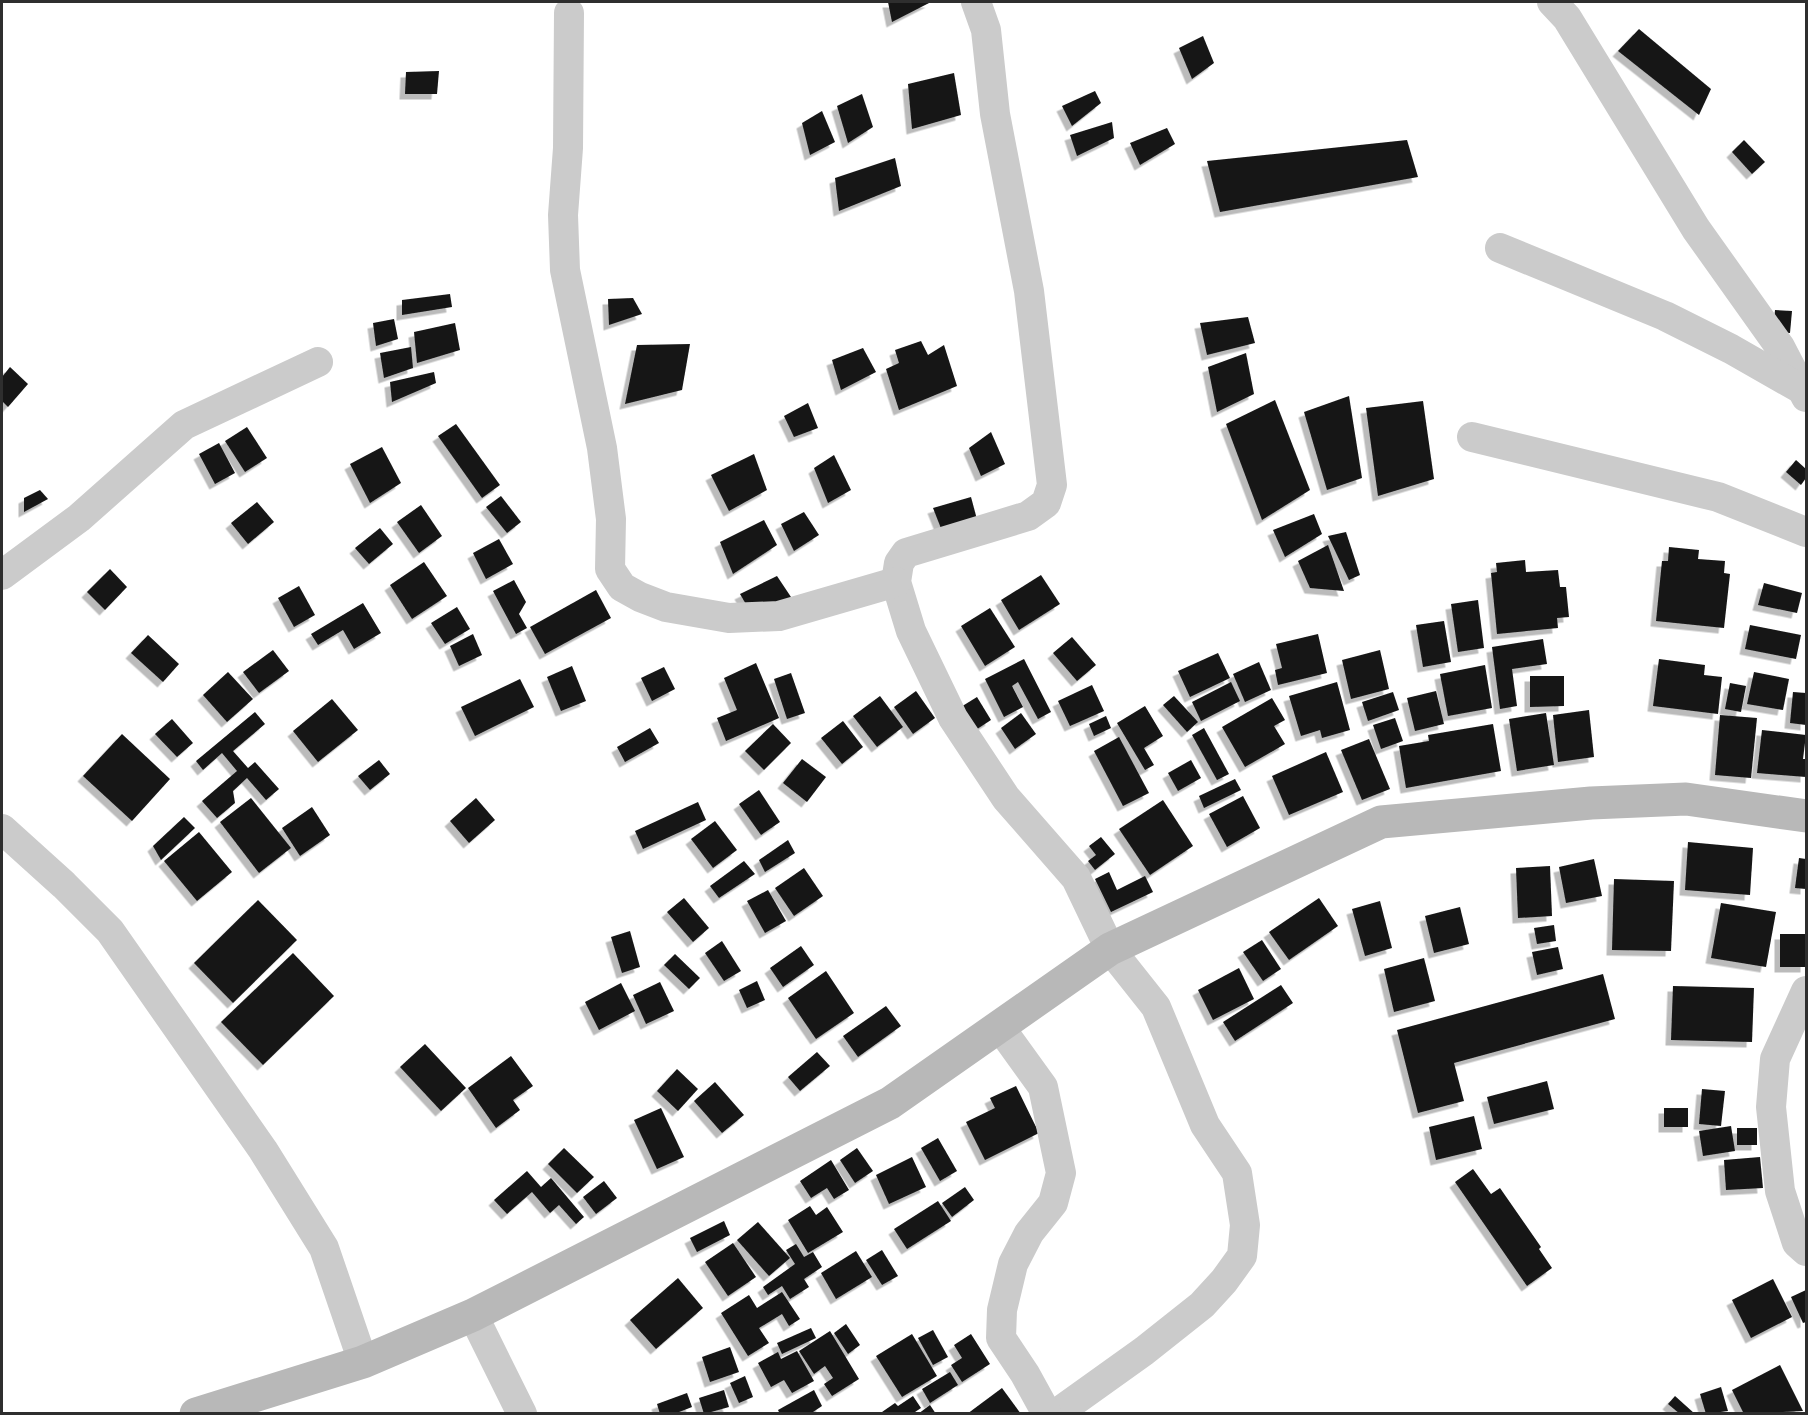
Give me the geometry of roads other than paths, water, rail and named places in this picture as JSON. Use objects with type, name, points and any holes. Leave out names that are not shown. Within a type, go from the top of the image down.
[{"type":"main road","points":[[196,1413],[363,1362],[473,1315],[890,1103],[1110,949],[1381,822],[1591,803],[1686,799],[1806,816]]},
{"type":"street","points":[[976,2],[986,30],[994,114],[1029,291],[1052,485],[1046,503],[1028,516],[906,553],[899,563],[896,582],[910,631],[953,718],[1006,798],[1076,878],[1110,949],[1156,1007],[1205,1125],[1237,1173],[1245,1225],[1242,1256],[1202,1305],[1144,1351],[1056,1413]]},
{"type":"street","points":[[1565,7],[1696,229],[1793,348],[1805,393]]},
{"type":"street","points":[[568,13],[568,148],[563,215],[565,270],[602,448],[611,519],[610,569],[622,587],[640,597],[666,607],[729,618],[779,616],[896,582]]},
{"type":"street","points":[[1500,248],[1665,316],[1731,349],[1805,393]]},
{"type":"street","points":[[2,575],[79,518],[184,425],[318,362]]},
{"type":"street","points":[[1472,437],[1718,498],[1806,532]]},
{"type":"street","points":[[2,829],[64,885],[110,931],[262,1150],[324,1248],[363,1362]]},
{"type":"street","points":[[1806,991],[1775,1059],[1771,1107],[1780,1191],[1797,1243],[1806,1251]]},
{"type":"street","points":[[999,1026],[1043,1087],[1061,1173],[1053,1203],[1029,1233],[1012,1264],[1002,1310],[1001,1338],[1047,1413]]},
{"type":"street","points":[[473,1315],[522,1413]]}]
